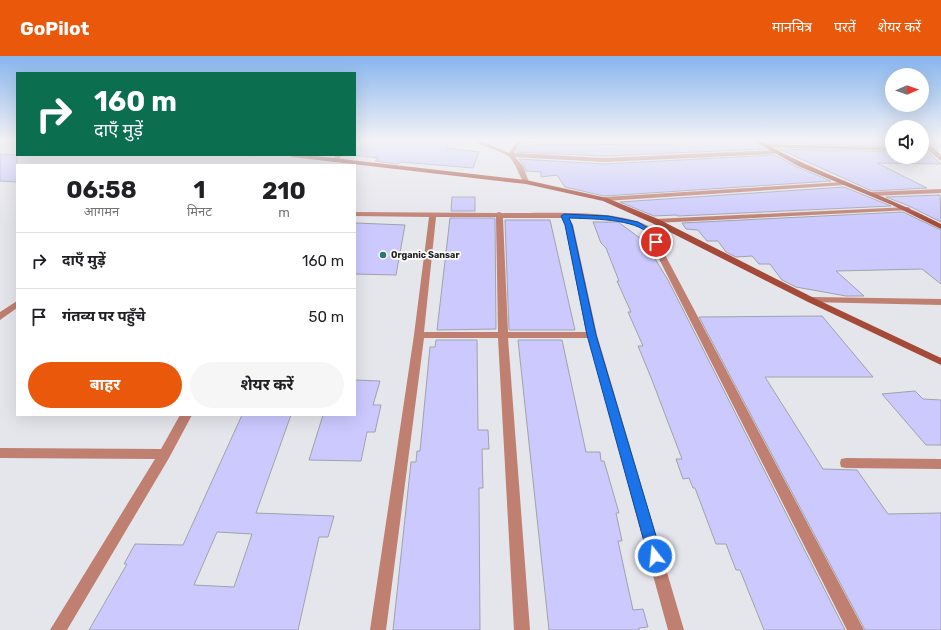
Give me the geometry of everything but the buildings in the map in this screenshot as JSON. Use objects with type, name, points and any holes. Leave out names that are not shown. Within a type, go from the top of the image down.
[{"type":"street","points":[[406,167],[526,182],[605,199],[655,221],[811,300],[941,362]]},
{"type":"street","points":[[520,167],[526,182]]},
{"type":"street","points":[[802,167],[908,209],[941,227]]},
{"type":"street","points":[[605,199],[843,184]]},
{"type":"street","points":[[872,194],[941,191]]},
{"type":"street","points":[[655,221],[908,209]]},
{"type":"street","points":[[356,214],[498,214],[608,218],[636,223],[653,234],[659,251],[856,630]]},
{"type":"street","points":[[378,630],[419,335],[433,214]]},
{"type":"street","points":[[498,214],[503,335],[522,630]]},
{"type":"street","points":[[564,216],[569,225],[592,335],[676,630]]},
{"type":"street","points":[[811,300],[941,302]]},
{"type":"street","points":[[0,317],[16,305]]},
{"type":"street","points":[[419,335],[592,335]]},
{"type":"street","points":[[58,630],[165,454],[185,416]]},
{"type":"street","points":[[0,453],[165,454]]},
{"type":"street","points":[[846,464],[941,464]]},
{"type":"place","name":"Organic Sansar","points":[[383,255]]},
{"type":"route","points":[[655,556],[592,335],[569,225],[564,216],[608,218],[636,223],[653,234],[656,242]]}]
